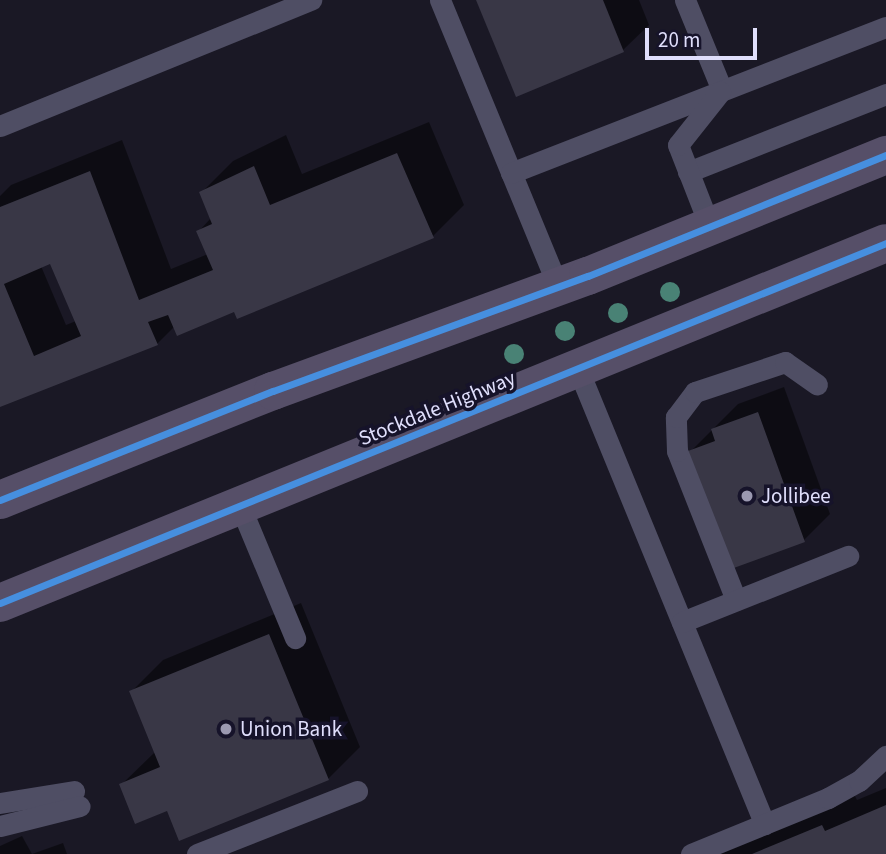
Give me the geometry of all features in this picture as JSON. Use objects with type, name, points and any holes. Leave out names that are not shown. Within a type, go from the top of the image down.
[{"type":"main road","points":[[0,500],[273,391],[558,287],[886,155]]},
{"type":"main road","name":"Stockdale Highway","points":[[0,603],[242,508],[886,243]]},
{"type":"lane","points":[[0,126],[311,0]]},
{"type":"lane","points":[[440,0],[558,287]]},
{"type":"lane","points":[[686,2],[722,90]]},
{"type":"lane","points":[[511,173],[886,27]]},
{"type":"lane","points":[[710,226],[678,145],[722,90]]},
{"type":"lane","points":[[688,172],[886,94]]},
{"type":"lane","points":[[736,600],[677,451],[677,417],[695,392],[785,362],[817,384]]},
{"type":"lane","points":[[578,369],[765,824]]},
{"type":"lane","points":[[242,508],[295,638]]},
{"type":"lane","points":[[682,622],[848,556]]},
{"type":"lane","points":[[691,854],[859,781],[886,756]]},
{"type":"lane","points":[[197,854],[357,791]]},
{"type":"lane","points":[[0,803],[77,798],[0,826]]},
{"type":"building","points":[[476,0],[603,0],[624,52],[516,97]]},
{"type":"building","points":[[397,153],[434,238],[237,319],[234,312],[177,336],[168,315],[148,322],[158,345],[0,407],[0,207],[90,171],[139,300],[213,270],[196,231],[212,224],[199,192],[254,166],[270,205]],"holes":[[[50,264],[81,336],[34,356],[4,284]]]},
{"type":"building","name":"Jollibee","points":[[758,412],[805,542],[731,569],[688,451],[715,441],[711,429]]},
{"type":"building","name":"Union Bank","points":[[269,634],[329,780],[179,841],[167,811],[135,824],[119,784],[160,767],[129,691]]},
{"type":"building","points":[[886,805],[886,854],[752,854],[822,825],[825,831]]},
{"type":"cycle path","points":[[0,500],[273,391],[588,276],[886,155]]},
{"type":"cycle path","points":[[0,603],[886,243]]},
{"type":"place","name":"Jollibee","points":[[747,496]]},
{"type":"place","name":"Union Bank","points":[[226,729]]}]
